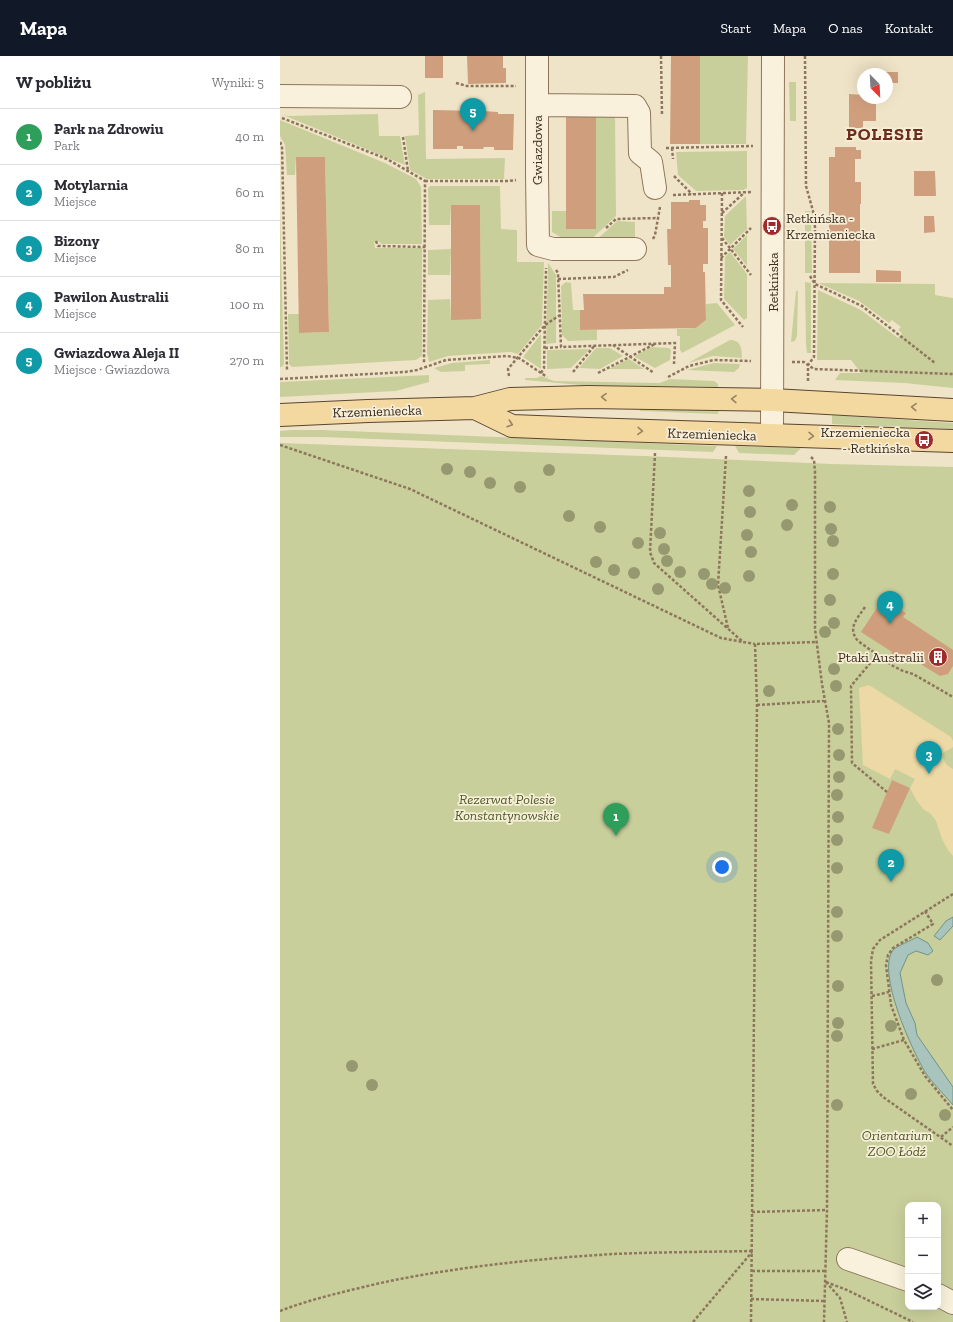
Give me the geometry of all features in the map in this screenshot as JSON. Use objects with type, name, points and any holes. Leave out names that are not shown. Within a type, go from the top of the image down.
[{"type":"main road","name":"Krzemieniecka","points":[[280,416],[368,411],[475,408],[510,399],[588,397],[773,400],[953,410]]},
{"type":"main road","name":"Krzemieniecka","points":[[475,408],[512,426],[953,441]]},
{"type":"street","name":"Gwiazdowa","points":[[537,56],[536,174],[544,250]]},
{"type":"street","name":"Retkińska","points":[[772,435],[773,56]]},
{"type":"street","points":[[280,96],[400,97]]},
{"type":"street","points":[[537,105],[635,106],[639,113],[640,153],[652,162],[655,188]]},
{"type":"street","points":[[544,250],[635,249]]},
{"type":"street","points":[[848,1259],[905,1279]]},
{"type":"street","points":[[941,1297],[953,1303]]},
{"type":"path","points":[[805,56],[806,186],[814,218],[815,284],[814,357],[808,365],[808,378]]},
{"type":"path","points":[[456,83],[467,86],[522,86]]},
{"type":"path","points":[[280,117],[387,159],[425,181],[509,181],[517,180],[522,175],[536,174]]},
{"type":"path","points":[[403,137],[408,171]]},
{"type":"path","points":[[280,142],[282,146],[281,179],[287,371]]},
{"type":"path","points":[[662,148],[753,146]]},
{"type":"path","points":[[672,148],[673,162]]},
{"type":"path","points":[[673,169],[674,176],[692,194]]},
{"type":"path","points":[[424,363],[425,181]]},
{"type":"path","points":[[722,213],[745,192]]},
{"type":"path","points":[[682,195],[753,192]]},
{"type":"path","points":[[722,193],[721,300],[743,327]]},
{"type":"path","points":[[643,218],[658,218]]},
{"type":"path","points":[[721,258],[753,226]]},
{"type":"path","points":[[721,238],[752,277]]},
{"type":"path","points":[[376,241],[378,246],[424,247]]},
{"type":"path","points":[[544,250],[558,273],[561,347]]},
{"type":"path","points":[[541,373],[544,368],[545,348],[544,250]]},
{"type":"path","points":[[810,276],[815,284],[862,306],[935,363]]},
{"type":"path","points":[[558,279],[571,278]]},
{"type":"path","points":[[509,376],[508,369],[519,358],[544,325],[560,315]]},
{"type":"path","points":[[598,373],[656,343]]},
{"type":"path","points":[[545,348],[611,344],[675,343],[674,364]]},
{"type":"path","points":[[611,344],[654,373]]},
{"type":"path","points":[[572,372],[595,345]]},
{"type":"path","points":[[280,380],[405,372],[417,370],[446,360],[507,356],[519,358],[541,373],[553,378]]},
{"type":"path","points":[[665,378],[689,366],[714,360],[757,361]]},
{"type":"path","points":[[792,362],[804,362],[814,368],[953,374]]},
{"type":"path","points":[[280,444],[410,489],[722,638],[755,644],[816,642]]},
{"type":"path","points":[[655,453],[650,552],[651,558],[654,563],[743,642]]},
{"type":"path","points":[[726,456],[718,585],[729,630]]},
{"type":"path","points":[[814,460],[814,629],[824,701],[829,723],[827,1210],[824,1322]]},
{"type":"path","points":[[865,607],[853,624],[854,636],[858,641],[893,666],[913,674],[953,697]]},
{"type":"path","points":[[751,1322],[757,705],[755,644]]},
{"type":"path","points":[[877,655],[851,686],[852,763],[887,792]]},
{"type":"path","points":[[757,705],[824,701]]},
{"type":"path","points":[[953,894],[887,934],[873,949],[871,961],[873,1084],[883,1097],[953,1146]]},
{"type":"path","points":[[925,911],[933,924],[893,948],[888,955],[886,965],[889,992],[891,1005],[904,1040],[925,1076],[953,1110]]},
{"type":"path","points":[[872,996],[889,992]]},
{"type":"path","points":[[872,1049],[904,1040]]},
{"type":"path","points":[[941,1137],[953,1127]]},
{"type":"path","points":[[752,1212],[827,1210]]},
{"type":"path","points":[[280,1311],[327,1295],[415,1275],[500,1264],[613,1254],[752,1251]]},
{"type":"path","points":[[693,1322],[752,1251]]},
{"type":"path","points":[[752,1271],[826,1271]]},
{"type":"path","points":[[826,1282],[840,1298],[847,1322]]},
{"type":"path","points":[[826,1282],[847,1290],[913,1322]]},
{"type":"path","points":[[751,1299],[824,1301]]},
{"type":"green space","points":[[700,56],[748,56],[746,144],[700,144]]},
{"type":"green space","points":[[789,82],[796,82],[796,121],[790,121]]},
{"type":"green space","points":[[425,92],[426,159],[505,158],[504,179],[427,179],[410,170],[405,136],[419,135],[418,95]]},
{"type":"green space","points":[[378,114],[379,136],[400,136],[405,165],[283,115],[288,116]]},
{"type":"green space","points":[[596,115],[615,116],[616,216],[585,245],[572,244],[552,232],[552,211],[566,211],[566,229],[596,229]]},
{"type":"green space","points":[[280,120],[385,163],[416,179],[421,187],[422,244],[382,244],[378,241],[374,242],[375,248],[422,248],[422,356],[416,360],[292,367],[289,364],[288,314],[299,314],[300,333],[329,332],[325,157],[296,157],[295,175],[287,175],[285,145],[280,136]]},
{"type":"green space","points":[[747,151],[747,188],[743,190],[696,191],[678,175],[676,152]]},
{"type":"green space","points":[[430,186],[500,186],[501,229],[517,230],[517,262],[544,262],[542,325],[518,354],[511,352],[448,356],[429,362],[427,353],[428,300],[450,299],[451,319],[481,319],[480,206],[451,205],[450,225],[429,225],[428,188]]},
{"type":"green space","points":[[746,196],[747,229],[730,245],[724,237],[725,216]]},
{"type":"green space","points":[[280,211],[284,364],[282,367],[280,367]]},
{"type":"green space","points":[[805,211],[810,211],[811,219],[812,273],[805,273]]},
{"type":"green space","points":[[617,221],[635,222],[635,245],[591,245]]},
{"type":"green space","points":[[747,235],[747,266],[733,249]]},
{"type":"green space","points":[[451,249],[450,275],[428,275],[428,250]]},
{"type":"green space","points":[[730,252],[747,274],[747,318],[744,320],[724,299],[725,257]]},
{"type":"green space","points":[[548,263],[556,275],[556,343],[546,344]]},
{"type":"green space","points":[[566,282],[571,283],[573,310],[580,310],[580,330],[597,330],[597,340],[568,341],[562,335],[561,286]]},
{"type":"green space","points":[[805,282],[811,283],[811,353],[807,353],[806,344]]},
{"type":"green space","points":[[818,283],[935,284],[935,295],[953,298],[953,388],[904,383],[835,380],[840,373],[861,373],[851,360],[817,360],[818,290],[861,310],[898,338],[902,333],[898,330],[901,327],[892,320],[889,323],[859,301]]},
{"type":"green space","points":[[796,291],[798,291],[797,336],[795,341],[791,342]]},
{"type":"green space","points":[[717,303],[735,325],[682,353],[680,350],[680,336],[677,336],[677,329],[696,328],[706,320],[706,304]]},
{"type":"green space","points":[[541,334],[541,369],[523,357]]},
{"type":"green space","points":[[730,340],[734,340],[739,343],[742,358],[713,356],[688,363]]},
{"type":"green space","points":[[652,347],[669,348],[671,350],[670,360],[655,368],[635,357]]},
{"type":"green space","points":[[596,348],[610,348],[623,356],[600,369],[579,368]]},
{"type":"green space","points":[[590,349],[571,368],[547,369],[547,350]]},
{"type":"green space","points":[[629,359],[644,369],[609,369]]},
{"type":"green space","points":[[490,360],[490,364],[465,365],[465,371],[441,372],[434,368],[452,363]]},
{"type":"green space","points":[[714,363],[740,364],[739,368],[734,372],[687,370]]},
{"type":"green space","points":[[429,375],[429,382],[396,391],[280,397],[280,382]]},
{"type":"green space","points":[[541,376],[554,381],[660,383],[670,379],[714,381],[718,384],[718,387],[580,385],[525,380],[525,378],[537,378]]},
{"type":"green space","points":[[640,408],[719,410],[718,414],[640,411]]},
{"type":"green space","points":[[832,415],[953,423],[953,429],[832,424]]},
{"type":"green space","points":[[291,430],[717,446],[713,452],[323,437],[280,437],[280,431]]},
{"type":"green space","points":[[280,443],[832,464],[953,467],[953,1322],[280,1322]]},
{"type":"green space","points":[[735,446],[801,448],[794,455],[739,453]]},
{"type":"sand","points":[[869,685],[951,737],[953,741],[953,747],[943,753],[943,758],[945,762],[953,769],[953,856],[942,839],[936,821],[931,814],[923,809],[910,788],[915,779],[895,769],[890,779],[863,765],[859,688]]},
{"type":"water","points":[[953,917],[953,926],[940,940],[934,936],[946,921]]},
{"type":"water","points":[[917,937],[928,943],[933,951],[928,955],[916,951],[908,955],[900,973],[906,1003],[915,1023],[917,1035],[953,1087],[953,1105],[928,1076],[919,1061],[905,1030],[892,992],[889,975],[889,961],[893,950]]},
{"type":"building","points":[[425,56],[443,56],[443,78],[425,78]]},
{"type":"building","points":[[467,56],[503,56],[503,68],[506,68],[506,83],[468,84]]},
{"type":"building","points":[[671,56],[700,56],[700,144],[670,144]]},
{"type":"building","points":[[893,72],[898,72],[898,83],[893,83]]},
{"type":"building","points":[[849,94],[857,95],[857,104],[876,104],[876,121],[863,121],[863,128],[849,128]]},
{"type":"building","points":[[433,110],[483,111],[498,112],[498,114],[514,114],[513,150],[494,150],[494,147],[484,147],[483,149],[463,149],[463,146],[457,146],[457,149],[433,149]]},
{"type":"building","points":[[566,115],[596,115],[596,229],[566,229]]},
{"type":"building","points":[[835,147],[856,147],[856,150],[861,150],[861,159],[855,159],[855,182],[861,182],[860,273],[829,273],[829,157],[835,157]]},
{"type":"building","points":[[296,157],[325,157],[329,332],[299,333]]},
{"type":"building","points":[[914,171],[935,171],[936,196],[914,196]]},
{"type":"building","points":[[689,200],[700,200],[700,205],[706,205],[706,221],[703,221],[703,228],[708,228],[708,264],[703,264],[703,272],[705,272],[706,320],[696,328],[580,330],[580,310],[584,310],[583,294],[664,294],[664,287],[671,287],[671,265],[668,265],[667,229],[671,229],[671,202],[689,202]]},
{"type":"building","points":[[451,205],[480,205],[481,319],[451,320]]},
{"type":"building","points":[[924,216],[934,216],[935,232],[924,233]]},
{"type":"building","points":[[876,270],[901,271],[901,282],[876,282]]},
{"type":"building","points":[[882,600],[906,613],[903,617],[953,650],[953,666],[948,674],[940,676],[922,665],[922,659],[912,661],[902,659],[861,632]]},
{"type":"building","points":[[892,780],[910,788],[889,834],[872,828]]},
{"type":"place","name":"Gwiazdowa Aleja II","points":[[473,131]]},
{"type":"place","name":"Retkińska - Krzemieniecka","points":[[772,226]]},
{"type":"place","name":"Krzemieniecka - Retkińska","points":[[924,440]]},
{"type":"place","name":"Pawilon Australii","points":[[890,624]]},
{"type":"place","name":"Ptaki Australii","points":[[938,657]]},
{"type":"place","name":"Bizony","points":[[929,774]]},
{"type":"place","name":"Park na Zdrowiu","points":[[616,836]]},
{"type":"place","name":"Motylarnia","points":[[891,882]]},
{"type":"district","name":"POLESIE","points":[[885,134]]},
{"type":"park label","name":"Rezerwat Polesie Konstantynowskie","points":[[507,808]]},
{"type":"park label","name":"Orientarium ZOO Łódź","points":[[897,1144]]}]
